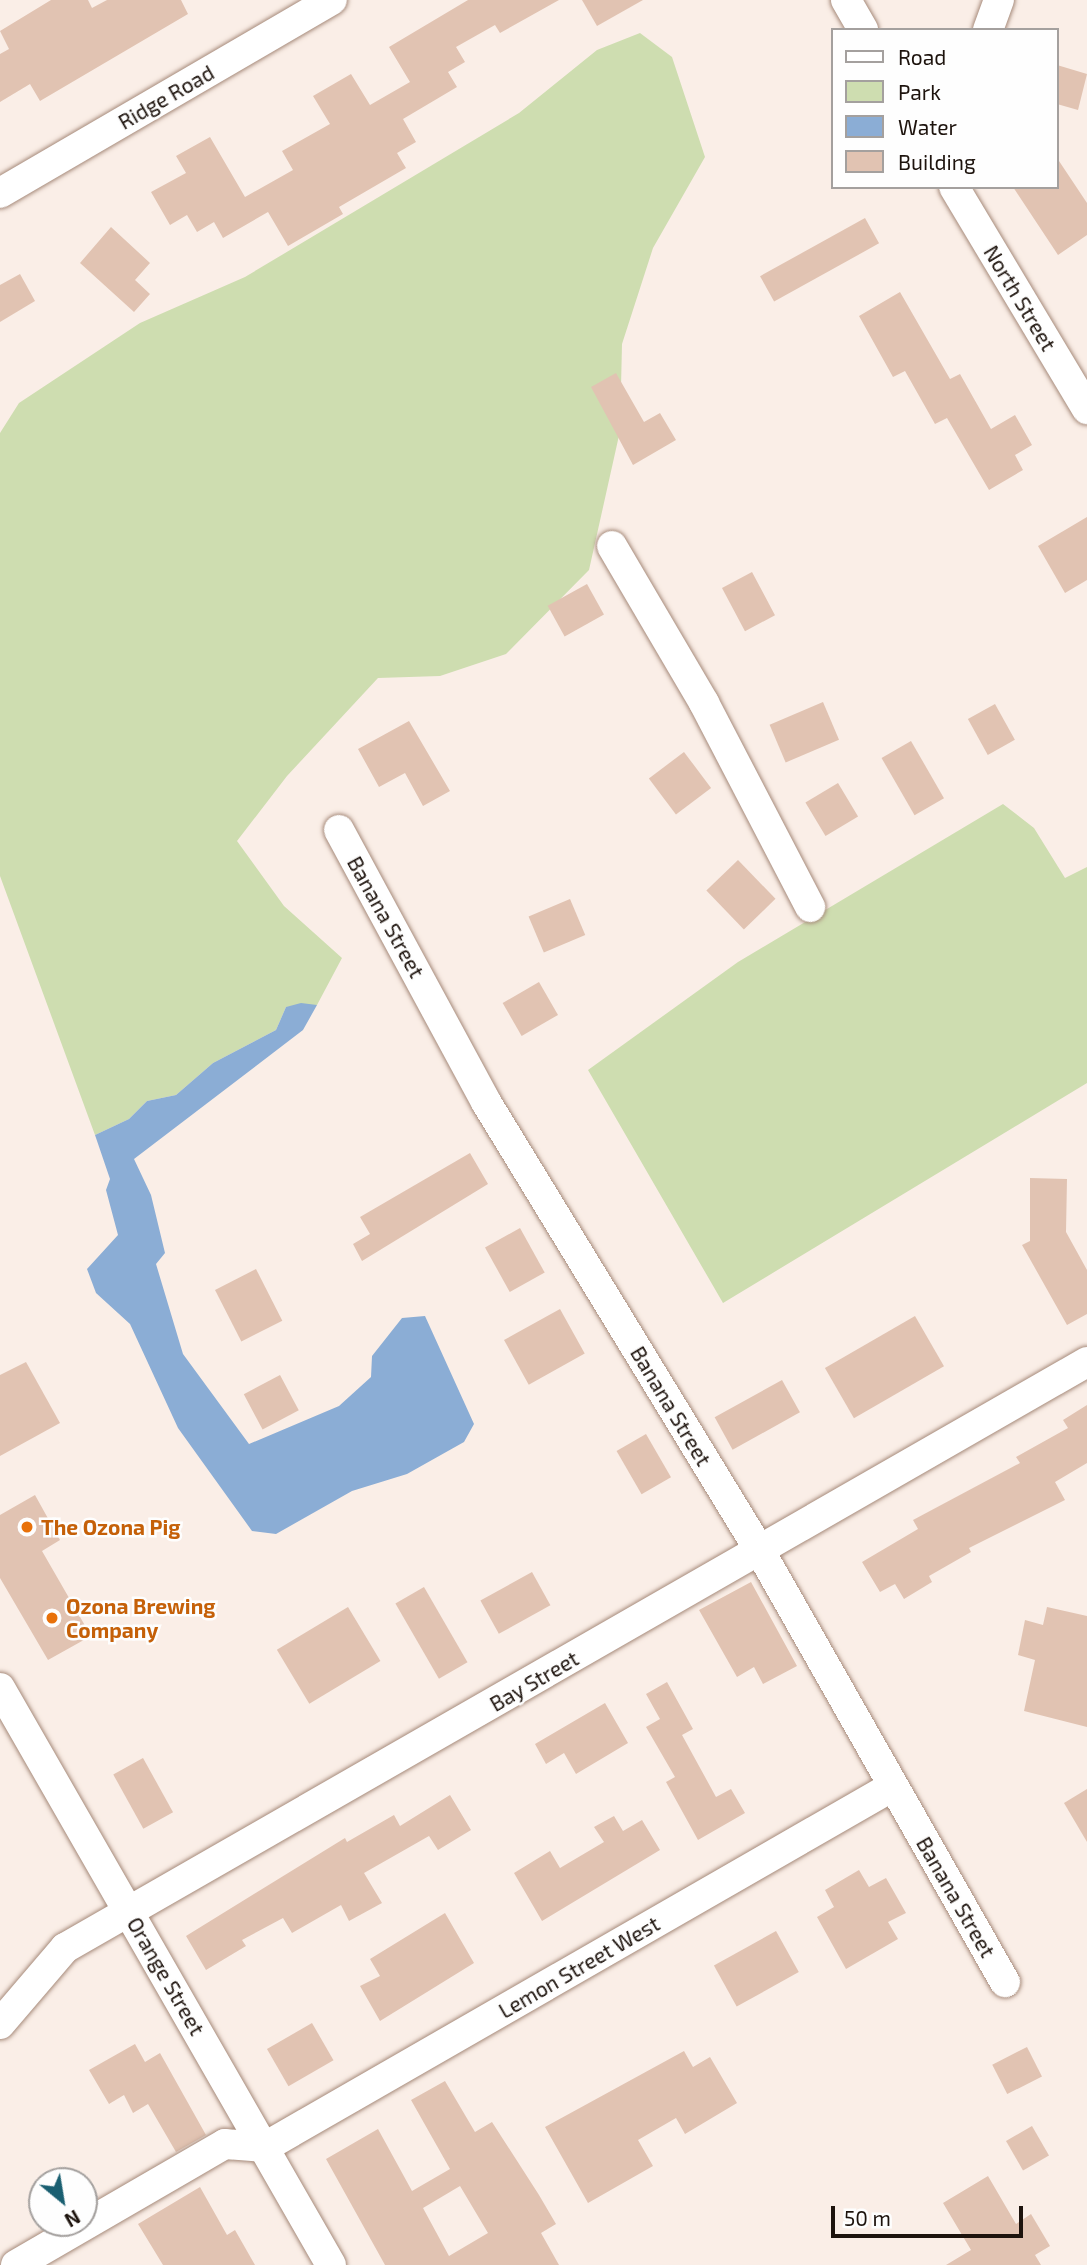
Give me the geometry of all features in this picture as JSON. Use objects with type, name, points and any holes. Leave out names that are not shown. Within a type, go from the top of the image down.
[{"type":"street","name":"Ridge Road","points":[[0,193],[332,0]]},
{"type":"street","points":[[846,0],[862,28]]},
{"type":"street","points":[[989,28],[999,0]]},
{"type":"street","name":"North Street","points":[[955,189],[1087,409]]},
{"type":"street","points":[[612,546],[704,703],[810,907]]},
{"type":"street","name":"Banana Street","points":[[339,830],[486,1102],[760,1552],[1004,1982]]},
{"type":"street","name":"Bay Street","points":[[0,2024],[65,1948],[760,1552],[1087,1362]]},
{"type":"street","name":"Orange Street","points":[[0,1688],[331,2265]]},
{"type":"street","name":"Lemon Street West","points":[[265,2147],[893,1786]]},
{"type":"street","points":[[16,2265],[225,2144],[265,2147]]},
{"type":"green space","points":[[640,33],[672,57],[705,157],[653,248],[622,344],[620,431],[589,570],[506,654],[440,676],[378,678],[287,776],[237,841],[284,906],[342,958],[317,1005],[286,1007],[276,1030],[213,1063],[176,1095],[147,1101],[129,1119],[95,1135],[0,876],[0,433],[19,403],[140,323],[245,277],[519,113],[597,50]]},
{"type":"green space","points":[[1003,804],[1034,828],[1065,878],[1087,867],[1087,1083],[723,1303],[588,1070],[738,962]]},
{"type":"water","points":[[301,1003],[317,1005],[303,1030],[134,1159],[151,1195],[165,1253],[156,1264],[183,1354],[249,1444],[339,1406],[371,1377],[372,1356],[402,1318],[425,1316],[474,1424],[464,1442],[407,1474],[352,1491],[276,1534],[252,1531],[178,1428],[130,1324],[96,1293],[87,1269],[118,1235],[106,1190],[110,1179],[95,1135],[129,1119],[147,1101],[176,1095],[213,1063],[276,1030],[286,1007]]},
{"type":"building","points":[[51,0],[88,0],[92,8],[107,0],[181,0],[188,14],[40,101],[30,84],[0,102],[0,54],[9,49],[0,31]]},
{"type":"building","points":[[468,0],[559,0],[500,33],[495,25],[456,47],[465,62],[448,72],[457,87],[403,119],[416,142],[397,153],[406,168],[339,207],[343,214],[288,246],[268,212],[223,238],[214,222],[197,232],[187,215],[170,225],[151,192],[186,173],[176,156],[210,137],[245,197],[293,170],[282,151],[330,124],[313,96],[351,74],[370,105],[410,82],[389,47]]},
{"type":"building","points":[[582,0],[643,0],[597,26]]},
{"type":"building","points":[[1059,66],[1087,74],[1078,110],[1059,105]]},
{"type":"building","points":[[1059,161],[1087,203],[1087,235],[1058,255],[1014,189],[1059,189]]},
{"type":"building","points":[[865,218],[879,243],[774,302],[760,276]]},
{"type":"building","points":[[111,227],[150,263],[135,280],[150,294],[134,312],[80,263]]},
{"type":"building","points":[[20,274],[35,301],[0,322],[0,285]]},
{"type":"building","points":[[900,292],[950,379],[960,374],[991,429],[1015,415],[1032,445],[1015,455],[1023,470],[989,490],[947,418],[935,424],[905,371],[893,377],[859,316]]},
{"type":"building","points":[[616,373],[644,422],[660,413],[676,440],[633,465],[591,387]]},
{"type":"building","points":[[1087,517],[1087,580],[1065,593],[1038,546]]},
{"type":"building","points":[[752,572],[775,615],[745,631],[722,588]]},
{"type":"building","points":[[587,584],[604,615],[565,636],[548,606]]},
{"type":"building","points":[[823,702],[839,740],[786,762],[770,725]]},
{"type":"building","points":[[995,704],[1015,740],[988,755],[968,719]]},
{"type":"building","points":[[409,721],[450,791],[423,806],[405,773],[379,787],[358,749]]},
{"type":"building","points":[[911,741],[944,798],[915,815],[882,758]]},
{"type":"building","points":[[684,752],[711,788],[676,814],[649,778]]},
{"type":"building","points":[[838,783],[858,816],[826,836],[805,803]]},
{"type":"building","points":[[738,860],[776,899],[744,929],[706,891]]},
{"type":"building","points":[[570,899],[585,935],[544,952],[529,917]]},
{"type":"building","points":[[539,982],[558,1015],[522,1036],[503,1003]]},
{"type":"building","points":[[470,1153],[488,1184],[362,1261],[353,1244],[370,1234],[360,1217]]},
{"type":"building","points":[[1030,1178],[1067,1179],[1066,1232],[1087,1270],[1087,1314],[1067,1325],[1022,1245],[1030,1241]]},
{"type":"building","points":[[520,1228],[545,1273],[510,1292],[485,1247]]},
{"type":"building","points":[[256,1269],[282,1321],[241,1342],[215,1290]]},
{"type":"building","points":[[560,1309],[585,1354],[529,1385],[504,1340]]},
{"type":"building","points":[[915,1316],[944,1366],[854,1418],[825,1368]]},
{"type":"building","points":[[26,1362],[60,1423],[0,1456],[0,1375]]},
{"type":"building","points":[[280,1375],[299,1410],[263,1430],[244,1394]]},
{"type":"building","points":[[782,1380],[800,1412],[733,1450],[715,1417]]},
{"type":"building","points":[[1087,1405],[1087,1463],[1055,1482],[1065,1500],[969,1548],[971,1552],[929,1576],[932,1582],[904,1599],[895,1584],[880,1592],[862,1562],[918,1529],[913,1520],[1020,1463],[1016,1457],[1068,1428],[1063,1420]]},
{"type":"building","points":[[646,1434],[671,1477],[642,1494],[617,1451]]},
{"type":"building","points":[[35,1495],[60,1540],[42,1551],[91,1636],[48,1660],[0,1578],[0,1515]]},
{"type":"building","points":[[532,1572],[550,1605],[499,1634],[480,1601]]},
{"type":"building","points":[[751,1582],[797,1666],[763,1684],[754,1667],[737,1677],[699,1610]]},
{"type":"building","points":[[424,1587],[468,1662],[439,1679],[395,1604]]},
{"type":"building","points":[[348,1607],[380,1661],[309,1704],[277,1650]]},
{"type":"building","points":[[1047,1607],[1087,1616],[1087,1727],[1024,1711],[1035,1660],[1018,1655],[1025,1620],[1043,1625]]},
{"type":"building","points":[[667,1682],[693,1729],[682,1735],[716,1797],[731,1789],[745,1813],[698,1840],[666,1782],[675,1777],[646,1727],[660,1719],[646,1694]]},
{"type":"building","points":[[605,1703],[628,1743],[576,1774],[564,1753],[546,1764],[535,1744]]},
{"type":"building","points":[[143,1758],[173,1812],[143,1829],[113,1774]]},
{"type":"building","points":[[1087,1789],[1087,1842],[1064,1803]]},
{"type":"building","points":[[450,1795],[471,1830],[438,1850],[429,1836],[364,1873],[382,1903],[349,1921],[341,1905],[292,1933],[283,1918],[242,1940],[246,1946],[206,1970],[186,1936],[345,1838],[347,1842],[394,1815],[400,1826]]},
{"type":"building","points":[[614,1816],[623,1831],[642,1820],[660,1850],[542,1921],[514,1873],[550,1851],[560,1868],[604,1842],[594,1827]]},
{"type":"building","points":[[859,1870],[869,1887],[886,1878],[906,1913],[888,1922],[898,1939],[846,1969],[817,1917],[834,1907],[825,1890]]},
{"type":"building","points":[[445,1913],[474,1963],[380,2021],[360,1986],[380,1976],[370,1959]]},
{"type":"building","points":[[776,1931],[799,1972],[737,2007],[714,1965]]},
{"type":"building","points":[[312,2023],[334,2060],[288,2086],[267,2049]]},
{"type":"building","points":[[135,2044],[145,2062],[160,2053],[206,2135],[176,2152],[148,2104],[133,2113],[124,2095],[109,2104],[89,2070]]},
{"type":"building","points":[[1027,2047],[1042,2076],[1007,2094],[992,2065]]},
{"type":"building","points":[[684,2051],[693,2067],[710,2057],[737,2103],[685,2134],[676,2118],[638,2140],[653,2166],[588,2203],[545,2127]]},
{"type":"building","points":[[445,2081],[475,2132],[492,2122],[556,2224],[541,2233],[559,2265],[385,2265],[326,2159],[378,2129],[412,2191],[450,2169],[411,2100]],"holes":[[[460,2186],[488,2233],[449,2256],[423,2208]]]},
{"type":"building","points":[[1032,2126],[1049,2155],[1023,2170],[1006,2141]]},
{"type":"building","points":[[988,2176],[1016,2224],[1031,2214],[1050,2246],[1035,2255],[1041,2265],[946,2265],[971,2250],[943,2203]]},
{"type":"building","points":[[200,2187],[227,2235],[235,2230],[255,2265],[163,2265],[138,2224]]},
{"type":"place","name":"The Ozona Pig","points":[[27,1527]]},
{"type":"place","name":"Ozona Brewing Company","points":[[52,1618]]}]
